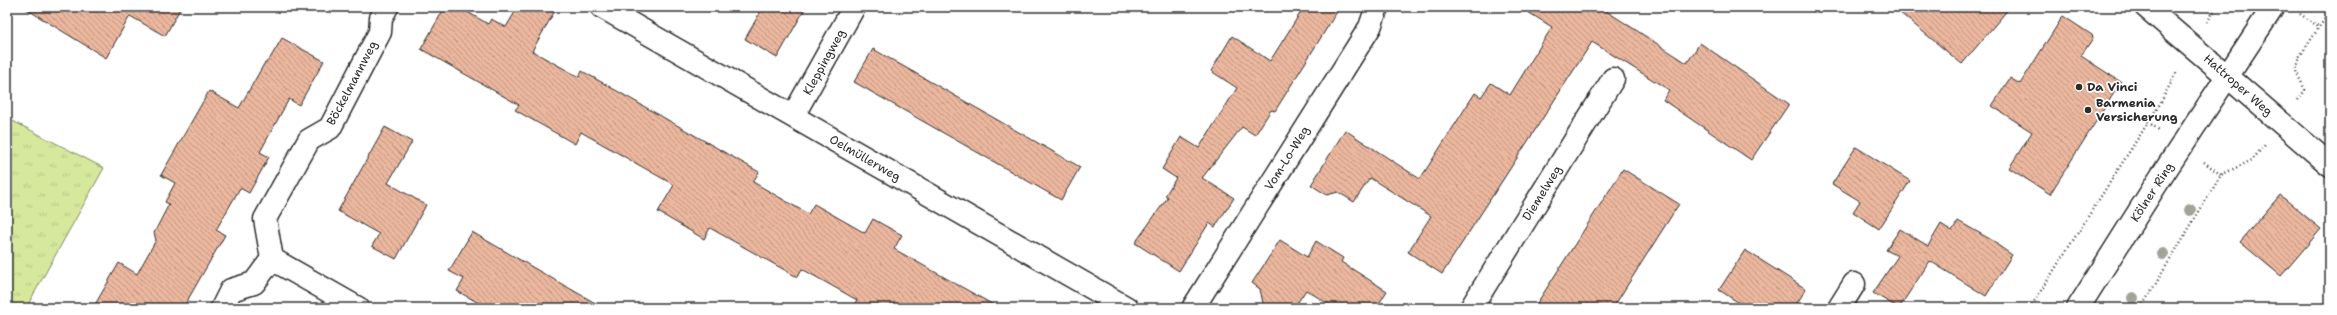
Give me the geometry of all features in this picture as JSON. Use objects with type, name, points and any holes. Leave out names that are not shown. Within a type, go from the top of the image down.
[{"type":"street","name":"Böckelmannweg","points":[[272,259],[265,219],[309,140],[330,128],[380,32],[381,18],[387,7]]},
{"type":"street","name":"Oelmüllerweg","points":[[602,7],[1127,308]]},
{"type":"street","name":"Kleppingweg","points":[[793,116],[854,7]]},
{"type":"street","name":"Vom-Lo-Weg","points":[[1193,308],[1370,27],[1377,7]]},
{"type":"street","name":"Hattroper Weg","points":[[2146,7],[2330,165]]},
{"type":"street","name":"Kölner Ring","points":[[2078,308],[2273,7]]},
{"type":"street","name":"Diemelweg","points":[[1471,308],[1613,79]]},
{"type":"street","points":[[222,308],[231,290],[254,283],[272,259],[358,308]]},
{"type":"street","points":[[1839,308],[1854,284]]},
{"type":"path","points":[[2295,11],[2319,27]]},
{"type":"path","points":[[2140,308],[2221,175],[2252,160],[2282,123],[2305,90],[2296,70],[2300,56],[2330,11]]},
{"type":"path","points":[[2030,308],[2161,102],[2192,45]]},
{"type":"green space","points":[[7,118],[104,168],[26,308],[7,308]]},
{"type":"building","points":[[23,7],[181,7],[165,36],[130,16],[106,58]]},
{"type":"building","points":[[445,7],[459,7],[488,24],[491,19],[506,27],[518,7],[557,7],[532,51],[579,77],[582,71],[759,172],[753,182],[808,214],[814,204],[865,233],[873,219],[902,235],[894,249],[999,308],[852,308],[857,300],[802,269],[797,277],[710,228],[704,239],[658,212],[674,185],[581,132],[575,144],[515,110],[519,105],[421,49]]},
{"type":"building","points":[[763,7],[806,7],[777,58],[745,39]]},
{"type":"building","points":[[1304,7],[1340,7],[1275,111],[1271,110],[1255,135],[1242,127],[1202,178],[1234,198],[1215,227],[1209,223],[1179,271],[1135,243],[1168,197],[1165,196],[1176,178],[1162,169],[1181,137],[1199,148],[1237,88],[1211,71],[1232,36],[1270,61]]},
{"type":"building","points":[[1520,7],[1600,7],[1687,63],[1700,43],[1789,104],[1751,160],[1663,100],[1669,90],[1592,42],[1442,274],[1408,252],[1431,216],[1370,178],[1354,202],[1338,192],[1327,195],[1311,185],[1345,130],[1420,179],[1475,93],[1481,97],[1491,83],[1510,95],[1552,27]]},
{"type":"building","points":[[1893,7],[2010,7],[1962,64]]},
{"type":"building","points":[[2063,16],[2092,35],[2093,38],[2081,56],[2121,82],[2050,194],[2009,168],[2032,132],[1992,106],[2010,78],[2020,84]]},
{"type":"building","points":[[282,38],[324,61],[299,105],[289,99],[260,152],[269,157],[249,193],[240,188],[216,230],[225,235],[183,308],[93,308],[119,263],[137,274],[156,240],[154,233],[169,204],[165,202],[175,183],[161,175],[209,91],[239,108],[264,64],[269,60]]},
{"type":"building","points":[[873,49],[1080,167],[1061,200],[854,82]]},
{"type":"building","points":[[385,127],[412,142],[388,183],[426,205],[396,259],[372,246],[379,234],[338,211]]},
{"type":"building","points":[[1856,147],[1910,181],[1879,229],[1853,212],[1860,201],[1832,184]]},
{"type":"building","points":[[1623,169],[1679,204],[1613,308],[1534,308]]},
{"type":"building","points":[[2280,195],[2321,229],[2281,276],[2240,242]]},
{"type":"building","points":[[1958,221],[1997,243],[1996,244],[2012,255],[1986,296],[1930,261],[1899,308],[1873,293],[1898,256],[1886,250],[1900,229],[1928,246],[1941,224],[1952,231]]},
{"type":"building","points":[[472,232],[604,308],[488,308],[457,291],[464,279],[449,271]]},
{"type":"building","points":[[1280,240],[1307,257],[1316,241],[1343,258],[1341,262],[1387,291],[1376,308],[1335,308],[1306,290],[1294,308],[1264,308],[1260,289],[1252,283]]},
{"type":"building","points":[[1745,250],[1806,289],[1794,308],[1747,308],[1719,290]]},
{"type":"place","name":"Da Vinci","points":[[2079,87]]},
{"type":"place","name":"Barmenia Versicherung","points":[[2088,110]]}]
